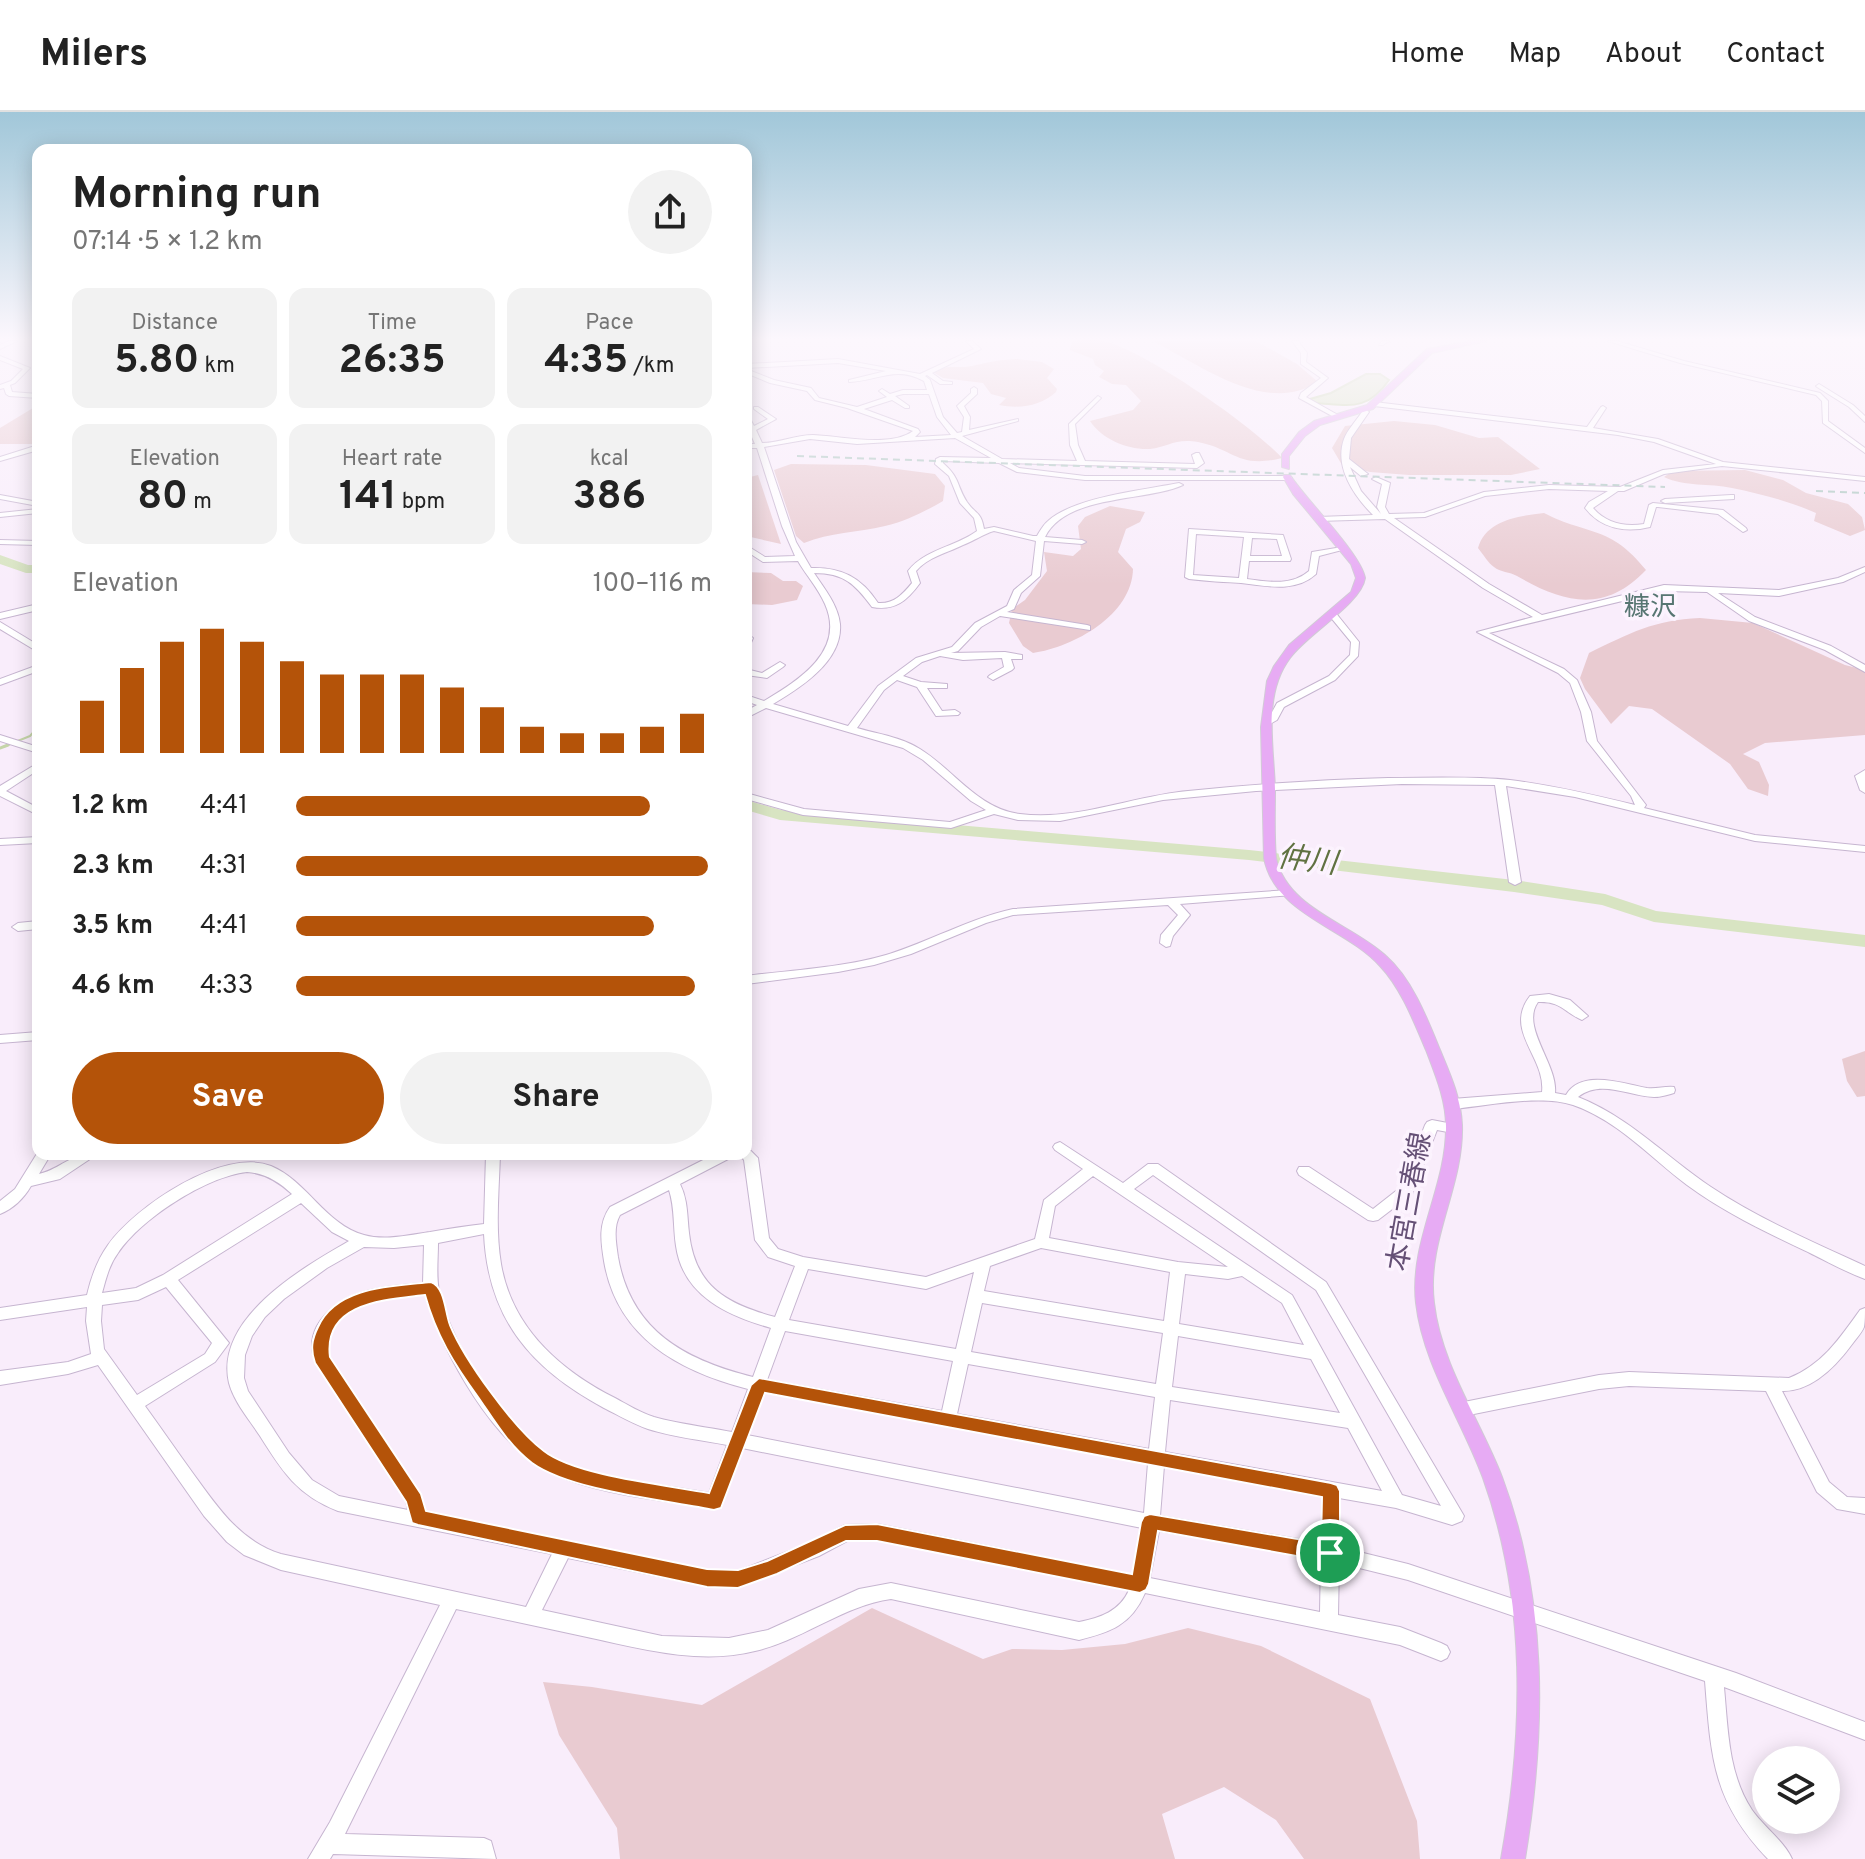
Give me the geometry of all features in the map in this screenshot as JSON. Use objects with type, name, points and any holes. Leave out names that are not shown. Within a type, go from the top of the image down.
[{"type":"main road","points":[[1287,474],[1285,456],[1302,434],[1318,423]]},
{"type":"main road","name":"本宮三春線","points":[[1287,474],[1358,568],[1360,584],[1290,651],[1272,681],[1267,722],[1271,860],[1289,893],[1392,968],[1416,1012],[1452,1104],[1453,1128],[1423,1272],[1424,1302],[1435,1344],[1505,1515],[1523,1611],[1529,1692],[1527,1774],[1513,1859]]},
{"type":"street","points":[[752,435],[753,429],[766,423]]},
{"type":"street","points":[[895,423],[916,430],[910,437],[914,440]]},
{"type":"street","points":[[945,423],[956,436],[1017,470],[1064,476],[1189,479],[1287,474]]},
{"type":"street","points":[[965,432],[966,423]]},
{"type":"street","points":[[752,447],[810,437],[857,442],[956,436],[1005,423]]},
{"type":"street","points":[[1073,423],[1074,445],[1082,463]]},
{"type":"street","points":[[1359,423],[1347,440],[1346,460],[1356,488],[1383,517],[1486,586],[1540,617]]},
{"type":"street","points":[[1523,423],[1656,440],[1722,464]]},
{"type":"street","points":[[1589,429],[1593,423]]},
{"type":"street","points":[[1826,423],[1865,451]]},
{"type":"street","points":[[0,459],[32,450]]},
{"type":"street","points":[[752,451],[800,558],[830,607],[836,625],[827,656],[752,712]]},
{"type":"street","points":[[981,532],[978,517],[964,503],[952,475],[939,464],[940,459],[1197,466],[1200,463],[1196,455]]},
{"type":"street","points":[[1346,460],[1364,474]]},
{"type":"street","points":[[1731,497],[1668,501],[1656,505],[1651,509],[1647,525],[1641,528],[1618,526],[1594,515],[1589,508],[1616,489],[1663,472],[1722,464],[1865,479]]},
{"type":"street","points":[[851,729],[881,688],[919,660],[955,649],[978,625],[1011,607],[1017,592],[1036,576],[1041,538],[1051,520],[1077,506],[1179,485],[1189,479]]},
{"type":"street","points":[[1376,479],[1386,483],[1381,507],[1383,517]]},
{"type":"street","points":[[1318,519],[1434,513],[1484,494],[1549,487],[1616,489]]},
{"type":"street","points":[[0,497],[32,503]]},
{"type":"street","points":[[1656,505],[1720,512],[1743,530]]},
{"type":"street","points":[[0,515],[32,512]]},
{"type":"street","points":[[808,571],[822,569],[842,576],[867,590],[875,605],[893,606],[916,583],[912,571],[918,563],[960,547],[981,532],[994,529],[1082,542]]},
{"type":"street","points":[[1246,558],[1287,559],[1280,537],[1192,531],[1189,577],[1275,584],[1301,581],[1313,572],[1315,554],[1342,549]]},
{"type":"street","points":[[1243,581],[1248,535]]},
{"type":"street","points":[[0,542],[32,543]]},
{"type":"street","points":[[752,552],[763,560],[800,558]]},
{"type":"street","points":[[1638,808],[1641,805],[1635,795],[1590,736],[1586,712],[1574,682],[1561,671],[1481,632],[1664,588],[1765,593],[1795,591],[1840,580],[1865,569]]},
{"type":"street","points":[[1708,590],[1752,619],[1828,648],[1865,669]]},
{"type":"street","points":[[0,616],[32,608]]},
{"type":"street","points":[[1001,614],[1087,628]]},
{"type":"street","points":[[1267,722],[1274,718],[1277,708],[1287,699],[1332,678],[1354,656],[1355,642],[1332,614]]},
{"type":"street","points":[[0,625],[32,645]]},
{"type":"street","points":[[941,654],[962,658],[1019,657]]},
{"type":"street","points":[[993,677],[1009,668],[1005,655]]},
{"type":"street","points":[[752,673],[764,676],[780,665]]},
{"type":"street","points":[[0,682],[32,670]]},
{"type":"street","points":[[896,677],[920,685],[944,686]]},
{"type":"street","points":[[920,685],[939,714],[955,713]]},
{"type":"street","points":[[752,700],[912,749],[992,811],[1017,817],[1048,819],[1183,794],[1435,781],[1500,783],[1577,793],[1760,839],[1865,849]]},
{"type":"street","points":[[0,738],[32,748]]},
{"type":"street","points":[[32,770],[0,791],[32,809]]},
{"type":"street","points":[[1865,773],[1860,776],[1865,790]]},
{"type":"street","points":[[1500,783],[1515,882]]},
{"type":"street","points":[[752,798],[803,812],[951,825],[992,811]]},
{"type":"street","points":[[0,842],[32,840]]},
{"type":"street","points":[[752,979],[877,961],[923,946],[983,919],[1004,914],[1289,893]]},
{"type":"street","points":[[1166,943],[1167,935],[1184,915],[1171,901]]},
{"type":"street","points":[[18,927],[32,926]]},
{"type":"street","points":[[1548,1098],[1551,1081],[1529,1036],[1528,1007],[1534,999],[1551,997],[1564,1001],[1582,1016]]},
{"type":"street","points":[[0,1039],[32,1036]]},
{"type":"street","points":[[1570,1100],[1574,1092],[1611,1082],[1659,1094],[1669,1090]]},
{"type":"street","points":[[1452,1104],[1548,1098],[1570,1100],[1596,1111],[1705,1191],[1740,1212],[1865,1273]]},
{"type":"street","points":[[1304,1171],[1373,1216],[1407,1190],[1432,1125],[1453,1128]]},
{"type":"street","points":[[1060,1147],[1287,1299],[1396,1501]]},
{"type":"street","points":[[0,1209],[20,1193],[41,1160]]},
{"type":"street","points":[[28,1182],[55,1175],[79,1160]]},
{"type":"street","points":[[493,1160],[491,1228],[495,1269],[504,1300],[523,1334],[553,1369],[592,1395],[651,1423],[1150,1522],[1330,1553],[1445,1582],[1865,1731]]},
{"type":"street","points":[[715,1160],[615,1211],[609,1219],[611,1267],[618,1290],[648,1334],[666,1349],[709,1372],[759,1385],[1396,1501],[1456,1516],[1321,1286],[1153,1168],[1123,1190]]},
{"type":"street","points":[[751,1160],[762,1240],[773,1253],[803,1263],[926,1283],[1041,1242],[1178,1268],[1228,1273],[1244,1270]]},
{"type":"street","points":[[491,1228],[389,1242],[362,1241],[337,1226],[272,1173],[252,1167],[232,1168],[146,1213],[123,1233],[104,1265],[94,1301],[95,1339],[100,1358],[210,1511],[252,1553],[451,1601],[531,1615],[662,1645],[716,1647],[767,1640],[857,1597],[891,1591],[1079,1631],[1099,1626],[1122,1614],[1131,1604],[1140,1584],[1150,1522],[1178,1268]]},
{"type":"street","points":[[1041,1242],[1049,1204],[1092,1169]]},
{"type":"street","points":[[672,1182],[679,1192],[682,1244],[693,1277],[706,1293],[728,1307],[780,1324],[1163,1392],[1353,1422]]},
{"type":"street","points":[[0,1314],[138,1294],[168,1279],[302,1195]]},
{"type":"street","points":[[431,1237],[431,1288],[441,1323],[471,1378],[527,1449],[556,1468],[579,1475],[714,1502],[803,1263]]},
{"type":"street","points":[[362,1241],[263,1308],[253,1320],[236,1361],[236,1380],[287,1464],[302,1484],[317,1496],[338,1503],[707,1578],[738,1579],[771,1568],[845,1533],[877,1532],[1400,1636],[1441,1652]]},
{"type":"street","points":[[948,1419],[983,1264]]},
{"type":"street","points":[[135,1404],[210,1358],[221,1343],[168,1279]]},
{"type":"street","points":[[418,1517],[414,1499],[321,1358],[319,1341],[328,1322],[351,1303],[379,1294],[431,1288]]},
{"type":"street","points":[[978,1296],[1315,1353]]},
{"type":"street","points":[[1464,1409],[1599,1382],[1629,1379],[1790,1385],[1814,1377],[1827,1365],[1865,1314]]},
{"type":"street","points":[[0,1378],[68,1368],[100,1358]]},
{"type":"street","points":[[1771,1385],[1823,1487],[1843,1504],[1865,1506]]},
{"type":"street","points":[[1329,1622],[1331,1491]]},
{"type":"street","points":[[531,1615],[563,1549]]},
{"type":"street","points":[[451,1601],[324,1851],[484,1848],[486,1859]]},
{"type":"street","points":[[1714,1675],[1723,1771],[1729,1792],[1749,1825],[1782,1859]]},
{"type":"shaded area","points":[[9,423],[32,423],[32,444],[0,444],[0,428]]},
{"type":"shaded area","points":[[1091,423],[1241,423],[1282,458],[1246,460],[1210,445],[1190,441],[1141,449],[1108,438]]},
{"type":"shaded area","points":[[1410,423],[1435,425],[1479,438],[1498,437],[1540,469],[1511,475],[1370,472],[1342,465],[1332,448],[1345,426]]},
{"type":"shaded area","points":[[791,464],[866,465],[935,474],[945,486],[943,501],[893,524],[804,543],[796,536],[774,470]]},
{"type":"shaded area","points":[[1745,470],[1783,480],[1806,493],[1848,504],[1862,517],[1865,530],[1850,536],[1814,521],[1816,513],[1785,501],[1732,488],[1664,477],[1673,471]]},
{"type":"shaded area","points":[[758,475],[781,544],[752,537],[752,476]]},
{"type":"shaded area","points":[[1110,506],[1145,512],[1140,522],[1126,529],[1118,552],[1133,569],[1123,601],[1098,626],[1082,636],[1049,650],[1033,653],[1023,646],[1009,623],[1012,609],[1025,600],[1047,571],[1044,552],[1073,556],[1081,549],[1078,526],[1085,517]]},
{"type":"shaded area","points":[[1544,513],[1610,538],[1646,570],[1615,593],[1584,600],[1568,598],[1496,569],[1478,548],[1488,531],[1496,525],[1514,518]]},
{"type":"shaded area","points":[[752,572],[771,573],[783,581],[796,581],[803,586],[797,600],[772,605],[752,604]]},
{"type":"shaded area","points":[[1700,618],[1753,623],[1845,665],[1865,670],[1865,735],[1765,743],[1743,754],[1759,762],[1769,785],[1768,796],[1748,789],[1730,764],[1652,709],[1629,706],[1611,724],[1580,678],[1589,653],[1655,625]]},
{"type":"shaded area","points":[[1865,1051],[1865,1096],[1857,1097],[1847,1081],[1842,1059]]},
{"type":"shaded area","points":[[872,1608],[983,1659],[1012,1649],[1062,1650],[1125,1644],[1188,1628],[1261,1646],[1370,1699],[1417,1821],[1420,1859],[1304,1859],[1276,1820],[1224,1787],[1162,1814],[1175,1859],[620,1859],[617,1828],[559,1735],[543,1682],[702,1705]]},
{"type":"waterway","name":"仲川","points":[[0,559],[32,569]]},
{"type":"waterway","points":[[7,745],[32,734]]},
{"type":"waterway","points":[[0,748],[7,745]]},
{"type":"waterway","points":[[3,747],[7,745]]},
{"type":"waterway","name":"仲川","points":[[752,807],[780,815],[1249,855],[1514,886],[1605,900],[1654,916],[1865,941]]},
{"type":"railway","points":[[797,456],[1665,487]]},
{"type":"railway","points":[[1816,491],[1865,493]]},
{"type":"district","name":"糠沢","points":[[1650,608]]},
{"type":"route","points":[[431,1288],[441,1323],[455,1353],[516,1437],[540,1459],[579,1475],[714,1502],[759,1385],[1331,1491],[1330,1553],[1150,1522],[1140,1584],[877,1532],[845,1533],[813,1550],[738,1579],[707,1578],[453,1527],[418,1517],[414,1499],[321,1358],[319,1341],[328,1322],[351,1303],[379,1294],[431,1288]]}]
